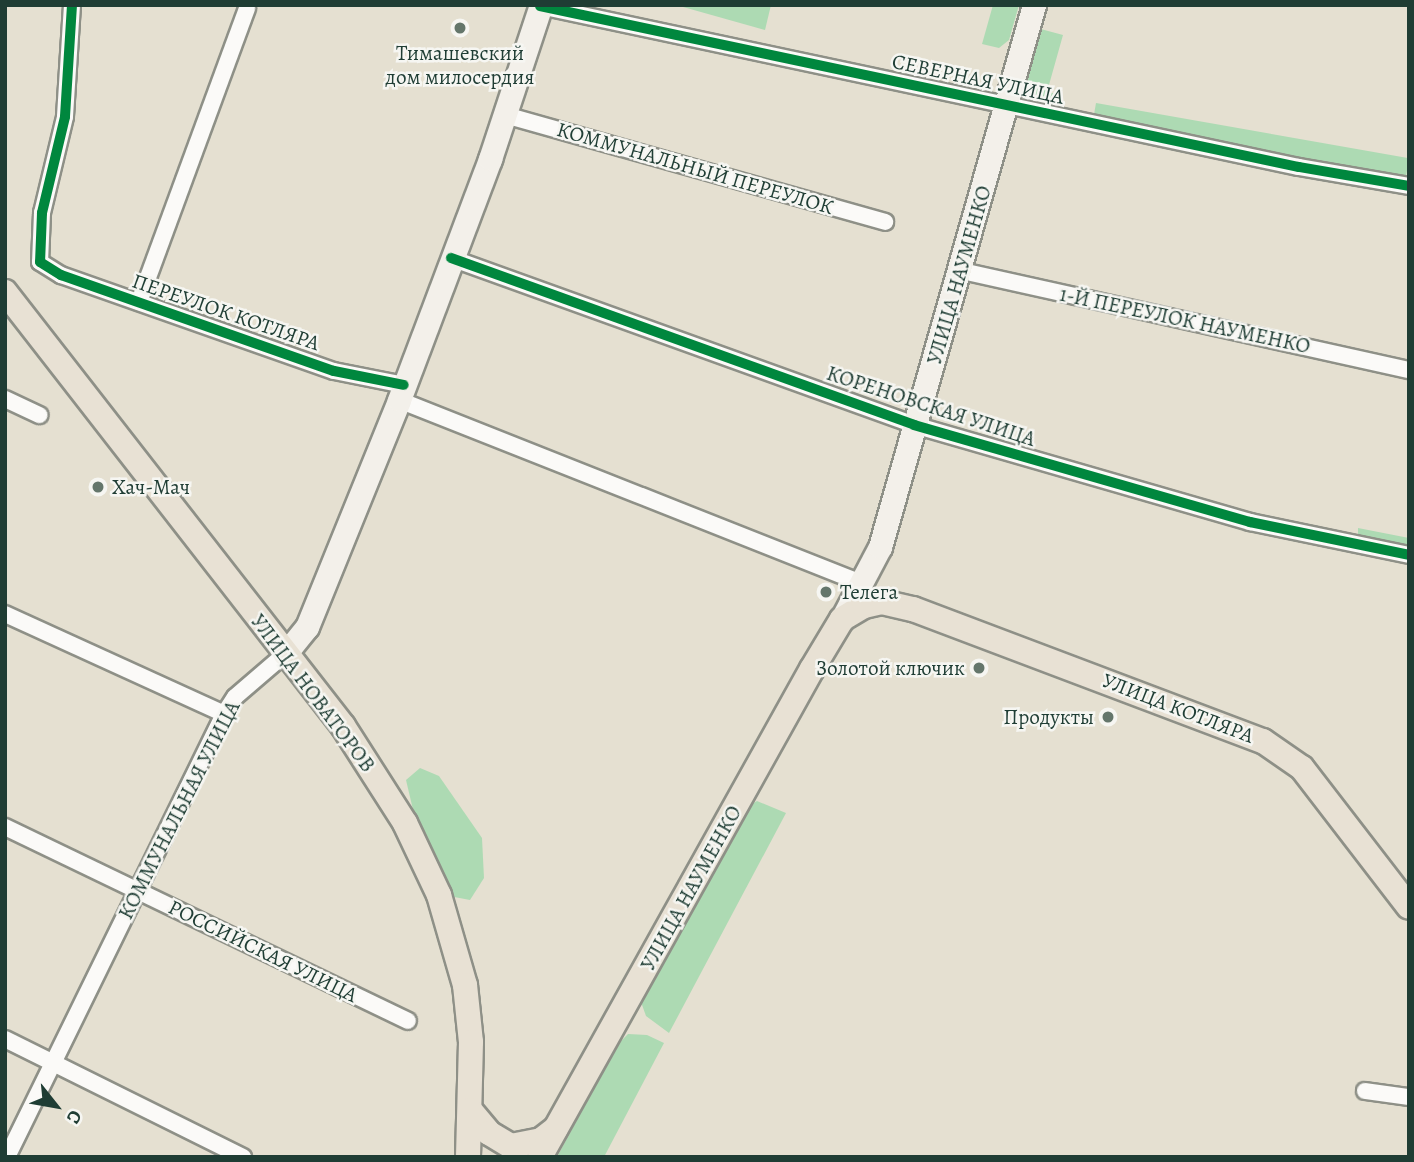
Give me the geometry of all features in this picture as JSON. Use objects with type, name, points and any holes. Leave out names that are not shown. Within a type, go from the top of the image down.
[{"type":"main road","name":"УЛИЦА НАУМЕНКО","points":[[528,1151],[556,1129],[880,547],[914,425],[962,271],[1034,5]]},
{"type":"main road","name":"КОММУНАЛЬНАЯ УЛИЦА","points":[[285,654],[307,627],[401,392],[505,114],[540,6]]},
{"type":"main road","name":"УЛИЦА НОВАТОРОВ","points":[[5,292],[376,774],[439,895],[465,985],[471,1042],[468,1157]]},
{"type":"main road","name":"УЛИЦА КОТЛЯРА","points":[[842,619],[864,606],[882,602],[1038,654],[1263,741],[1302,768],[1409,906]]},
{"type":"main road","points":[[470,1110],[489,1133],[528,1151]]},
{"type":"main road","points":[[483,1157],[528,1151]]},
{"type":"street","name":"ПЕРЕУЛОК КОТЛЯРА","points":[[72,5],[65,117],[42,213],[40,262],[61,275],[401,392],[861,583]]},
{"type":"street","name":"СЕВЕРНАЯ УЛИЦА","points":[[540,6],[1006,105],[1409,186]]},
{"type":"street","name":"ПЕРЕУЛОК КОТЛЯРА","points":[[139,302],[247,8]]},
{"type":"street","name":"КОММУНАЛЬНЫЙ ПЕРЕУЛОК","points":[[505,114],[885,222]]},
{"type":"street","name":"КОРЕНОВСКАЯ УЛИЦА","points":[[451,258],[914,425],[1250,522],[1409,555]]},
{"type":"street","name":"1-Й ПЕРЕУЛОК НАУМЕНКО","points":[[962,271],[1409,370]]},
{"type":"street","points":[[5,399],[40,415]]},
{"type":"street","points":[[5,614],[224,715]]},
{"type":"street","name":"КОММУНАЛЬНАЯ УЛИЦА","points":[[7,1157],[224,715],[235,697],[285,654]]},
{"type":"street","name":"РОССИЙСКАЯ УЛИЦА","points":[[5,827],[408,1021]]},
{"type":"street","points":[[5,1039],[243,1157]]},
{"type":"street","points":[[1365,1091],[1409,1097]]},
{"type":"green space","points":[[676,5],[771,5],[765,30]]},
{"type":"green space","points":[[993,5],[1019,5],[1009,40],[999,48],[982,44]]},
{"type":"green space","points":[[1037,28],[1063,35],[1047,92],[1057,94],[1053,112],[1019,104],[1015,90]]},
{"type":"green space","points":[[1096,103],[1409,158],[1406,176],[1093,121]]},
{"type":"green space","points":[[1358,528],[1409,538],[1409,551],[1358,538]]},
{"type":"green space","points":[[420,768],[439,776],[482,838],[484,878],[470,900],[449,896],[414,814],[406,780]]},
{"type":"green space","points":[[757,801],[786,813],[669,1033],[646,1016],[641,1002],[749,806]]},
{"type":"green space","points":[[628,1034],[647,1035],[664,1043],[604,1157],[557,1157],[617,1045]]},
{"type":"cycle path","points":[[72,5],[65,117],[42,213],[40,262],[61,275],[334,371],[404,385]]},
{"type":"cycle path","points":[[540,6],[1299,167],[1409,186]]},
{"type":"cycle path","points":[[451,258],[914,425],[1250,522],[1409,555]]},
{"type":"place","name":"Тимашевский дом милосердия","points":[[460,28]]},
{"type":"place","name":"Хач-Мач","points":[[98,487]]},
{"type":"place","name":"Телега","points":[[826,592]]},
{"type":"place","name":"Золотой ключик","points":[[979,668]]},
{"type":"place","name":"Продукты","points":[[1108,717]]}]
